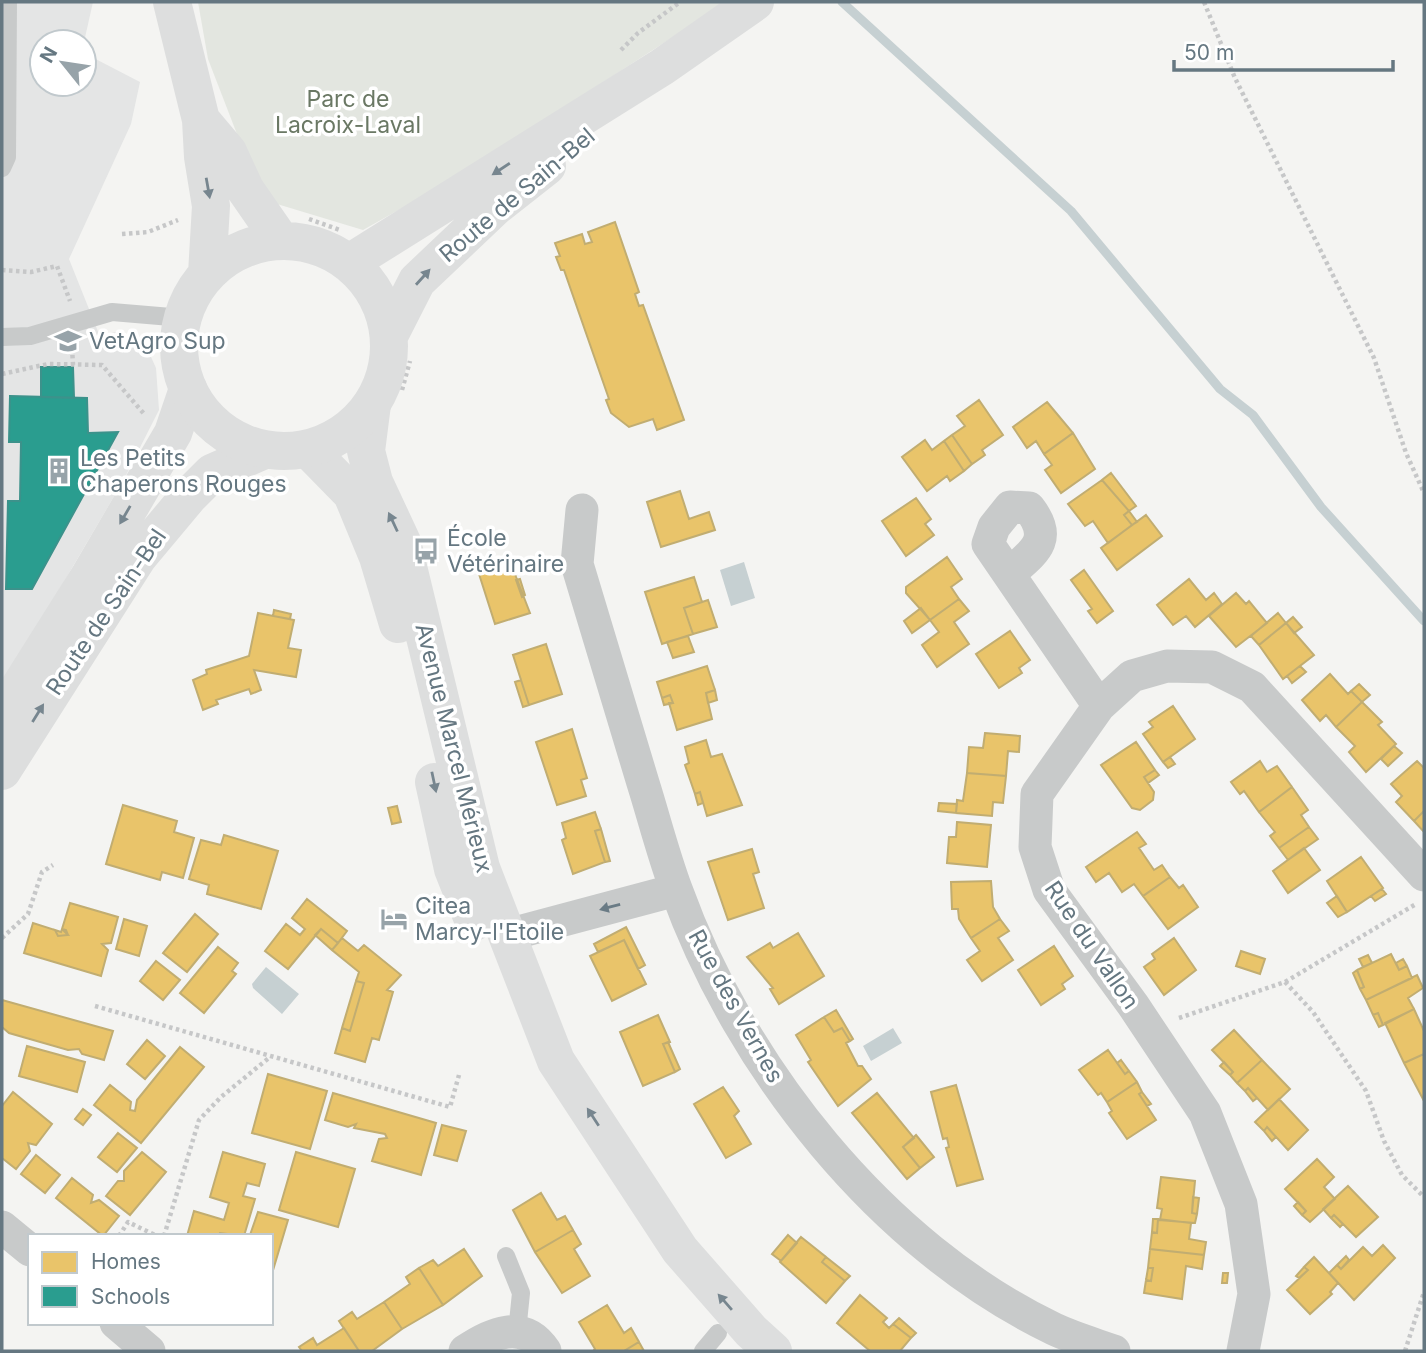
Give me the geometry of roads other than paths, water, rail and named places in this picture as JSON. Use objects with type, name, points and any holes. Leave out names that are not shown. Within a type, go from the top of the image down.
[{"type":"main road","points":[[172,2],[201,120],[203,158],[211,206],[207,274]]},
{"type":"main road","name":"Route de Sain-Bel","points":[[347,248],[662,67],[755,2]]},
{"type":"main road","name":"Route de Sain-Bel","points":[[389,336],[417,281],[495,208],[597,127],[662,67]]},
{"type":"main road","points":[[201,120],[228,152],[246,190],[310,244],[347,248],[383,308],[389,336],[386,371],[372,404],[355,425],[333,440],[308,449],[264,450],[232,438],[206,417],[188,389],[179,354],[183,318],[193,295],[207,274],[229,257],[290,228]]},
{"type":"main road","name":"Route de Sain-Bel","points":[[2,715],[90,575],[173,433],[188,389]]},
{"type":"main road","name":"Avenue Marcel Mérieux","points":[[372,404],[366,451],[374,482],[402,542],[481,869],[556,1061],[680,1250],[773,1351]]},
{"type":"main road","name":"Avenue Marcel Mérieux","points":[[308,449],[352,494],[378,558],[407,655],[453,869],[537,1078],[662,1270],[718,1345]]},
{"type":"main road","name":"Route de Sain-Bel","points":[[2,771],[138,556],[212,473],[264,450]]},
{"type":"street","name":"Rue des Vernes","points":[[582,510],[577,564],[676,890],[710,968],[767,1073],[885,1210],[970,1279],[1054,1329],[1114,1351]]},
{"type":"street","points":[[1009,573],[1099,706]]},
{"type":"street","name":"Rue du Vallon","points":[[1243,1351],[1254,1294],[1241,1204],[1205,1113],[1149,1029],[1049,890],[1035,847],[1037,794],[1099,706],[1132,677],[1167,666],[1212,667],[1252,687],[1424,875]]},
{"type":"street","points":[[507,935],[676,890]]},
{"type":"street","points":[[2,1227],[28,1248]]},
{"type":"street","points":[[118,1325],[149,1351]]},
{"type":"street","points":[[465,1351],[487,1336],[504,1330],[533,1339],[545,1351]]},
{"type":"lane","points":[[2,168],[7,157],[8,2]]},
{"type":"lane","points":[[2,337],[30,336],[112,312],[183,318]]},
{"type":"lane","points":[[506,1256],[521,1293],[517,1332]]},
{"type":"waterway","points":[[842,2],[1071,211],[1220,389],[1253,415],[1321,507],[1424,621]]},
{"type":"place","name":"VetAgro Sup","points":[[68,341]]},
{"type":"place","name":"Les Petits Chaperons Rouges","points":[[59,471]]},
{"type":"place","name":"École Vétérinaire","points":[[426,551]]},
{"type":"place","name":"Citea Marcy-l'Etoile","points":[[394,919]]},
{"type":"park label","name":"Parc de Lacroix-Laval","points":[[348,112]]}]
